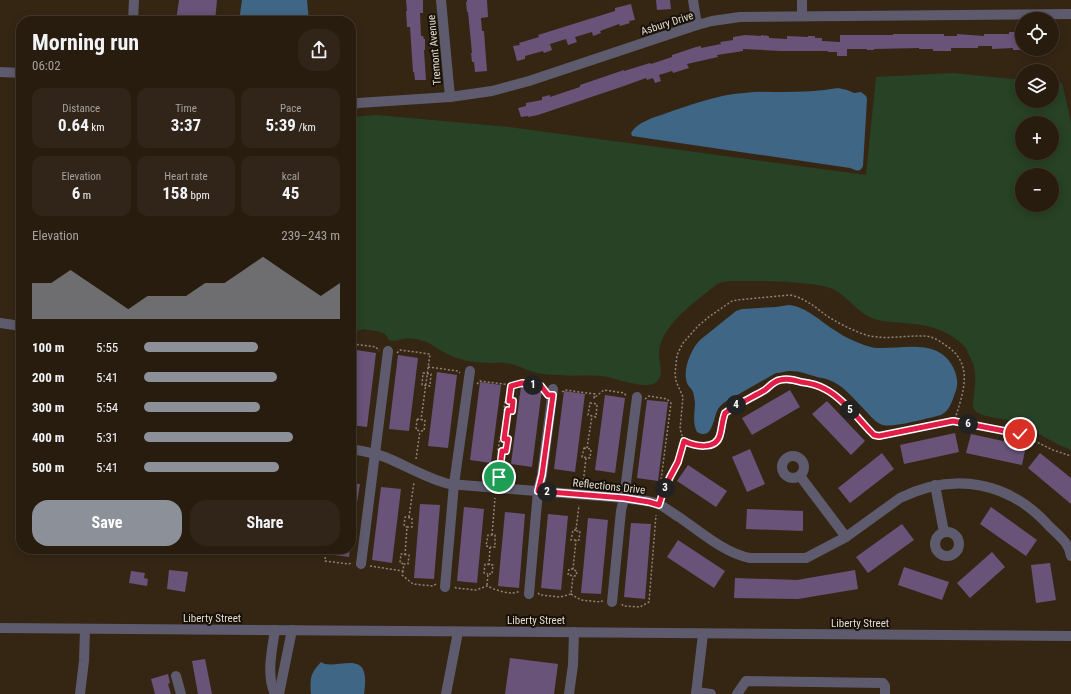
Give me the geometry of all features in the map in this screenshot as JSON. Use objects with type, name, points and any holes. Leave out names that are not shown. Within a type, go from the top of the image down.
[{"type":"street","points":[[133,16],[134,0]]},
{"type":"street","name":"Tremont Avenue","points":[[441,0],[450,97]]},
{"type":"street","points":[[693,0],[697,25]]},
{"type":"street","points":[[802,0],[802,16]]},
{"type":"street","name":"Asbury Drive","points":[[356,104],[450,97],[492,91],[529,81],[697,25],[740,17],[1071,14]]},
{"type":"street","points":[[0,72],[16,73]]},
{"type":"street","points":[[0,323],[16,325]]},
{"type":"street","points":[[361,561],[388,354]]},
{"type":"street","points":[[445,583],[466,373]]},
{"type":"street","points":[[529,591],[538,491],[542,475],[553,392]]},
{"type":"street","points":[[613,599],[621,511],[624,498],[636,399]]},
{"type":"street","name":"Reflections Drive","points":[[356,451],[374,454],[432,479],[454,484],[624,498],[649,502],[659,505],[724,548],[743,557],[750,558],[806,558],[846,537],[900,498],[918,490],[935,485],[952,483],[978,485],[995,489],[1018,499],[1029,506],[1040,515],[1068,546],[1071,556]]},
{"type":"street","points":[[800,476],[846,537]]},
{"type":"street","points":[[935,485],[944,532]]},
{"type":"street","name":"Liberty Street","points":[[0,628],[1071,636]]},
{"type":"street","points":[[80,694],[84,661],[85,629]]},
{"type":"street","points":[[275,630],[270,672],[275,694]]},
{"type":"street","points":[[279,694],[292,630]]},
{"type":"street","points":[[446,694],[458,632]]},
{"type":"street","points":[[569,694],[574,632]]},
{"type":"street","points":[[704,634],[696,693],[711,694]]},
{"type":"street","points":[[176,676],[181,694]]},
{"type":"street","points":[[737,694],[746,681],[883,683],[885,686],[885,694]]},
{"type":"path","points":[[659,505],[663,492],[678,462],[684,441],[680,429],[683,397],[676,381],[675,374],[677,355],[683,343],[698,326],[710,316],[737,300],[798,296],[835,320],[865,334],[884,338],[928,336],[937,339],[950,347],[959,358],[965,371],[964,388],[955,419],[953,421]]},
{"type":"path","points":[[356,344],[376,347],[384,356],[388,354],[392,357],[400,350],[430,354],[421,420]]},
{"type":"path","points":[[428,367],[466,373]]},
{"type":"path","points":[[423,373],[431,374],[430,386],[426,386],[422,385],[423,373]]},
{"type":"path","points":[[684,441],[698,446],[708,446],[715,443],[720,435],[725,413],[779,380],[786,379],[824,388],[843,403],[874,435],[886,435],[953,421],[1020,434],[1053,450],[1071,456]]},
{"type":"path","points":[[476,384],[480,381],[511,386],[522,383],[541,386],[548,395],[553,392],[557,395],[565,390],[595,394],[594,404],[597,404],[596,416],[592,416]]},
{"type":"path","points":[[509,401],[511,386]]},
{"type":"path","points":[[594,398],[604,390],[624,393],[631,402],[636,399],[640,403],[649,396],[667,398],[671,403],[658,493]]},
{"type":"path","points":[[505,400],[509,401],[513,401],[512,411],[504,410],[505,400]]},
{"type":"path","points":[[592,416],[588,415],[590,403],[594,404]]},
{"type":"path","points":[[504,439],[508,410]]},
{"type":"path","points":[[588,448],[592,416]]},
{"type":"path","points":[[417,419],[421,420],[425,420],[424,431],[416,430],[417,419]]},
{"type":"path","points":[[416,460],[420,430]]},
{"type":"path","points":[[500,438],[508,439],[506,451],[502,451],[498,450],[500,438]]},
{"type":"path","points":[[586,458],[582,457],[584,448],[588,448]]},
{"type":"path","points":[[586,458],[590,458],[592,449],[588,448]]},
{"type":"path","points":[[499,477],[502,451]]},
{"type":"path","points":[[583,484],[586,458]]},
{"type":"path","points":[[407,527],[412,527],[412,518],[409,517],[414,482]]},
{"type":"path","points":[[490,547],[494,547],[495,535],[492,535],[495,498]]},
{"type":"path","points":[[576,530],[579,505]]},
{"type":"path","points":[[404,564],[402,575],[413,584],[434,586],[441,579],[445,583],[450,580],[456,588],[476,590],[487,586],[498,591],[517,592],[526,587],[529,591],[533,587],[540,595],[560,597],[571,594],[580,600],[601,602],[608,595],[613,599],[617,596],[623,606],[640,607],[649,602],[656,515]]},
{"type":"path","points":[[404,564],[408,564],[408,555],[405,555],[407,527],[404,526],[405,517],[409,517]]},
{"type":"path","points":[[576,530],[572,530],[572,540],[576,540]]},
{"type":"path","points":[[573,570],[576,540],[579,540],[580,531],[576,530]]},
{"type":"path","points":[[490,547],[486,546],[488,534],[492,535]]},
{"type":"path","points":[[489,565],[490,547]]},
{"type":"path","points":[[326,554],[325,561],[348,564],[357,558],[361,561],[366,559],[371,567],[403,571]]},
{"type":"path","points":[[404,564],[400,563],[401,554],[405,555]]},
{"type":"path","points":[[485,564],[493,565],[492,574],[488,574],[484,573],[485,564]]},
{"type":"path","points":[[569,569],[577,571],[576,576],[572,576],[568,575],[569,569]]},
{"type":"path","points":[[487,586],[488,574]]},
{"type":"path","points":[[571,594],[572,576]]},
{"type":"green space","points":[[953,73],[1015,79],[1015,108],[1059,108],[1059,83],[1062,83],[1071,122],[1071,450],[1020,424],[976,412],[973,405],[975,370],[966,348],[958,340],[941,330],[928,326],[885,321],[869,317],[839,292],[819,285],[792,282],[755,281],[729,281],[717,284],[686,309],[666,332],[659,349],[661,374],[658,380],[651,385],[639,385],[602,376],[548,375],[530,371],[507,363],[483,363],[468,361],[443,352],[424,341],[403,339],[391,341],[385,334],[380,332],[364,329],[356,331],[356,117],[377,115],[509,127],[866,175],[876,77]]},
{"type":"water","points":[[242,0],[307,0],[309,16],[240,16]]},
{"type":"water","points":[[838,88],[854,93],[861,92],[867,99],[863,166],[860,170],[632,136],[631,133],[641,123],[650,119],[713,98],[754,92],[804,92]]},
{"type":"water","points":[[789,305],[796,306],[808,312],[842,335],[864,345],[878,348],[920,347],[939,352],[947,358],[956,373],[957,386],[948,409],[941,415],[902,424],[888,426],[883,425],[874,420],[847,392],[834,382],[803,373],[789,371],[776,373],[725,402],[718,409],[712,427],[709,431],[702,434],[697,432],[694,421],[694,396],[686,380],[686,367],[693,349],[700,340],[736,311],[742,309]]},
{"type":"water","points":[[321,662],[326,664],[357,664],[364,672],[364,694],[311,694],[312,676]]},
{"type":"building","points":[[179,0],[217,0],[215,16],[177,16]]},
{"type":"building","points":[[406,0],[423,0],[423,13],[420,13],[421,36],[425,39],[424,50],[426,80],[415,80],[413,72],[410,27],[407,27]]},
{"type":"building","points":[[467,0],[487,0],[488,17],[481,18],[482,31],[484,31],[487,71],[475,72],[474,62],[472,62]]},
{"type":"building","points":[[656,0],[670,0],[671,9],[657,10]]},
{"type":"building","points":[[631,4],[635,20],[629,21],[630,23],[620,26],[619,24],[600,31],[601,33],[593,36],[592,32],[575,37],[577,42],[568,45],[566,39],[550,44],[552,50],[525,56],[525,59],[517,61],[513,46],[520,45],[519,43],[539,37],[538,35],[615,11],[615,8]]},
{"type":"building","points":[[1009,32],[1015,32],[1015,50],[1013,50],[1013,48],[992,49],[992,46],[978,46],[978,48],[951,48],[951,51],[933,51],[933,49],[919,48],[874,50],[847,49],[847,56],[837,56],[837,52],[828,51],[743,49],[743,51],[717,55],[718,57],[687,64],[689,68],[673,73],[672,71],[659,75],[661,81],[655,83],[653,78],[647,80],[646,78],[538,115],[521,117],[518,108],[526,106],[526,103],[542,100],[542,97],[550,95],[550,97],[624,70],[651,64],[696,47],[701,46],[701,48],[721,44],[720,42],[733,40],[733,37],[745,35],[761,35],[769,36],[769,38],[787,39],[787,36],[815,36],[815,38],[822,38],[822,41],[840,42],[840,35],[944,34],[944,36],[957,36],[957,34],[984,36],[984,34],[1009,34]]},
{"type":"building","points":[[356,350],[376,353],[367,427],[356,426]]},
{"type":"building","points":[[398,355],[418,358],[409,431],[389,429]]},
{"type":"building","points":[[437,372],[457,375],[448,448],[428,446]]},
{"type":"building","points":[[480,382],[501,385],[491,463],[470,460]]},
{"type":"building","points":[[521,386],[542,389],[532,467],[511,464]]},
{"type":"building","points":[[790,390],[800,407],[752,435],[742,418]]},
{"type":"building","points":[[564,391],[585,394],[575,472],[554,469]]},
{"type":"building","points":[[605,395],[625,398],[615,473],[595,470]]},
{"type":"building","points":[[647,400],[668,402],[658,481],[637,478]]},
{"type":"building","points":[[827,401],[865,441],[851,455],[812,414]]},
{"type":"building","points":[[955,433],[959,452],[904,464],[900,445]]},
{"type":"building","points":[[971,434],[1026,446],[1022,465],[966,453]]},
{"type":"building","points":[[750,449],[765,484],[747,492],[732,457]]},
{"type":"building","points":[[882,453],[894,469],[850,503],[838,488]]},
{"type":"building","points":[[1040,453],[1071,478],[1071,504],[1028,468]]},
{"type":"building","points":[[688,465],[727,491],[716,507],[677,481]]},
{"type":"building","points":[[356,484],[360,484],[356,509]]},
{"type":"building","points":[[381,487],[401,489],[392,563],[372,560]]},
{"type":"building","points":[[420,504],[440,505],[434,579],[414,578]]},
{"type":"building","points":[[464,507],[484,509],[477,583],[457,581]]},
{"type":"building","points":[[991,507],[1037,540],[1026,556],[980,524]]},
{"type":"building","points":[[747,509],[803,511],[803,531],[746,529]]},
{"type":"building","points":[[505,512],[525,514],[519,588],[498,586]]},
{"type":"building","points":[[548,514],[568,516],[561,590],[541,588]]},
{"type":"building","points":[[588,518],[608,520],[601,594],[581,593]]},
{"type":"building","points":[[631,523],[651,524],[645,599],[624,597]]},
{"type":"building","points":[[902,524],[914,540],[868,573],[856,557]]},
{"type":"building","points":[[678,540],[725,571],[714,588],[667,557]]},
{"type":"building","points":[[992,552],[1005,567],[970,598],[957,583]]},
{"type":"building","points":[[326,554],[349,554],[349,557]]},
{"type":"building","points":[[1050,563],[1056,600],[1036,603],[1031,565]]},
{"type":"building","points":[[904,567],[949,582],[942,600],[898,585]]},
{"type":"building","points":[[169,570],[188,572],[185,592],[167,589]]},
{"type":"building","points":[[855,570],[858,589],[798,599],[734,598],[735,578],[797,580]]},
{"type":"building","points":[[131,571],[145,573],[144,578],[148,579],[147,586],[129,583]]},
{"type":"building","points":[[510,658],[558,664],[554,694],[505,694]]},
{"type":"building","points":[[205,659],[212,694],[198,694],[192,661]]},
{"type":"building","points":[[168,674],[170,683],[168,684],[171,694],[155,694],[151,679]]},
{"type":"route","points":[[499,477],[502,451],[506,451],[508,439],[504,439],[508,410],[512,411],[513,401],[509,401],[511,386],[522,383],[541,386],[548,395],[553,395],[541,484],[538,491],[624,498],[659,505],[663,492],[678,462],[684,441],[698,446],[708,446],[715,443],[720,435],[725,413],[779,380],[795,380],[824,388],[843,403],[874,435],[886,435],[953,421],[1020,434]]}]
